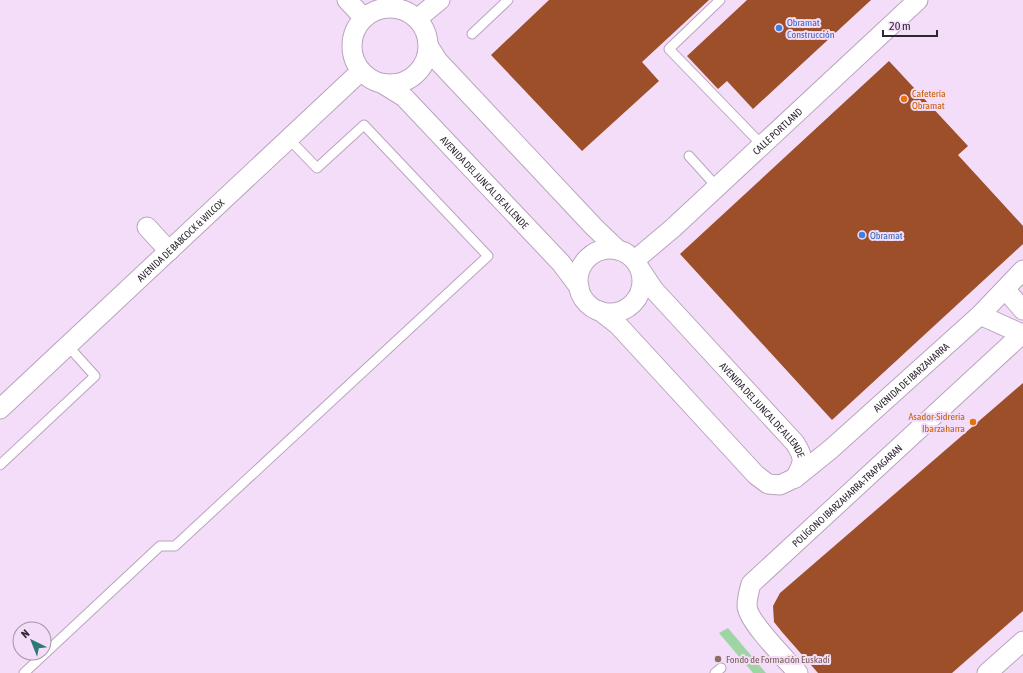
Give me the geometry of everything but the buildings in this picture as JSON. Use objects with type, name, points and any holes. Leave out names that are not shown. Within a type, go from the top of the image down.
[{"type":"street","points":[[347,0],[364,18]]},
{"type":"street","points":[[417,19],[440,0]]},
{"type":"street","name":"CALLE PORTLAND","points":[[637,264],[673,228],[918,0]]},
{"type":"street","points":[[385,8],[397,8],[408,12],[417,19],[424,27],[428,37],[429,47],[426,60],[419,72],[409,80],[396,84],[383,84],[371,80],[361,71],[355,61],[352,44],[357,27],[364,18],[385,8]]},
{"type":"street","points":[[429,47],[438,62],[594,227],[618,250]]},
{"type":"street","name":"AVENIDA DE BABCOCK & WILCOX","points":[[0,409],[361,71]]},
{"type":"street","name":"AVENIDA DEL JUNCAL DE ALLENDE","points":[[383,84],[404,97],[560,263],[579,287]]},
{"type":"street","points":[[147,227],[169,251]]},
{"type":"street","points":[[600,311],[611,313],[622,311],[638,298],[641,288],[642,278],[637,264],[627,254],[618,250],[608,249],[598,252],[590,257],[583,265],[579,276],[579,287],[583,297],[590,306],[600,311],[618,326],[756,475],[768,484],[780,485],[795,478]]},
{"type":"street","name":"AVENIDA DEL JUNCAL DE ALLENDE","points":[[637,264],[654,290],[795,443],[802,453],[802,466],[795,478]]},
{"type":"street","name":"AVENIDA DE IBARZAHARRA","points":[[795,478],[831,449],[980,315],[1023,270]]},
{"type":"street","points":[[1005,289],[1023,310]]},
{"type":"street","points":[[980,315],[1022,333]]},
{"type":"street","name":"POLÍGONO IBARZAHARRA-TRAPAGARAN","points":[[798,673],[753,620],[747,607],[751,584],[1022,333]]},
{"type":"street","points":[[987,673],[1023,642]]},
{"type":"lane","points":[[472,34],[508,0]]},
{"type":"lane","points":[[720,0],[669,49],[762,145]]},
{"type":"lane","points":[[24,673],[160,546],[175,546],[488,256],[364,125],[317,168],[289,138]]},
{"type":"lane","points":[[689,156],[717,187]]},
{"type":"lane","points":[[0,465],[95,376],[68,346]]},
{"type":"green space","points":[[728,628],[766,673],[753,673],[719,633]]},
{"type":"place","name":"Obramat Construcción","points":[[779,28]]},
{"type":"place","name":"Cafetería Obramat","points":[[904,99]]},
{"type":"place","name":"Obramat","points":[[862,235]]},
{"type":"place","name":"Asador-Sidreria Ibarzaharra","points":[[973,422]]},
{"type":"place","name":"Fondo de Formación Euskadi","points":[[718,659]]}]
